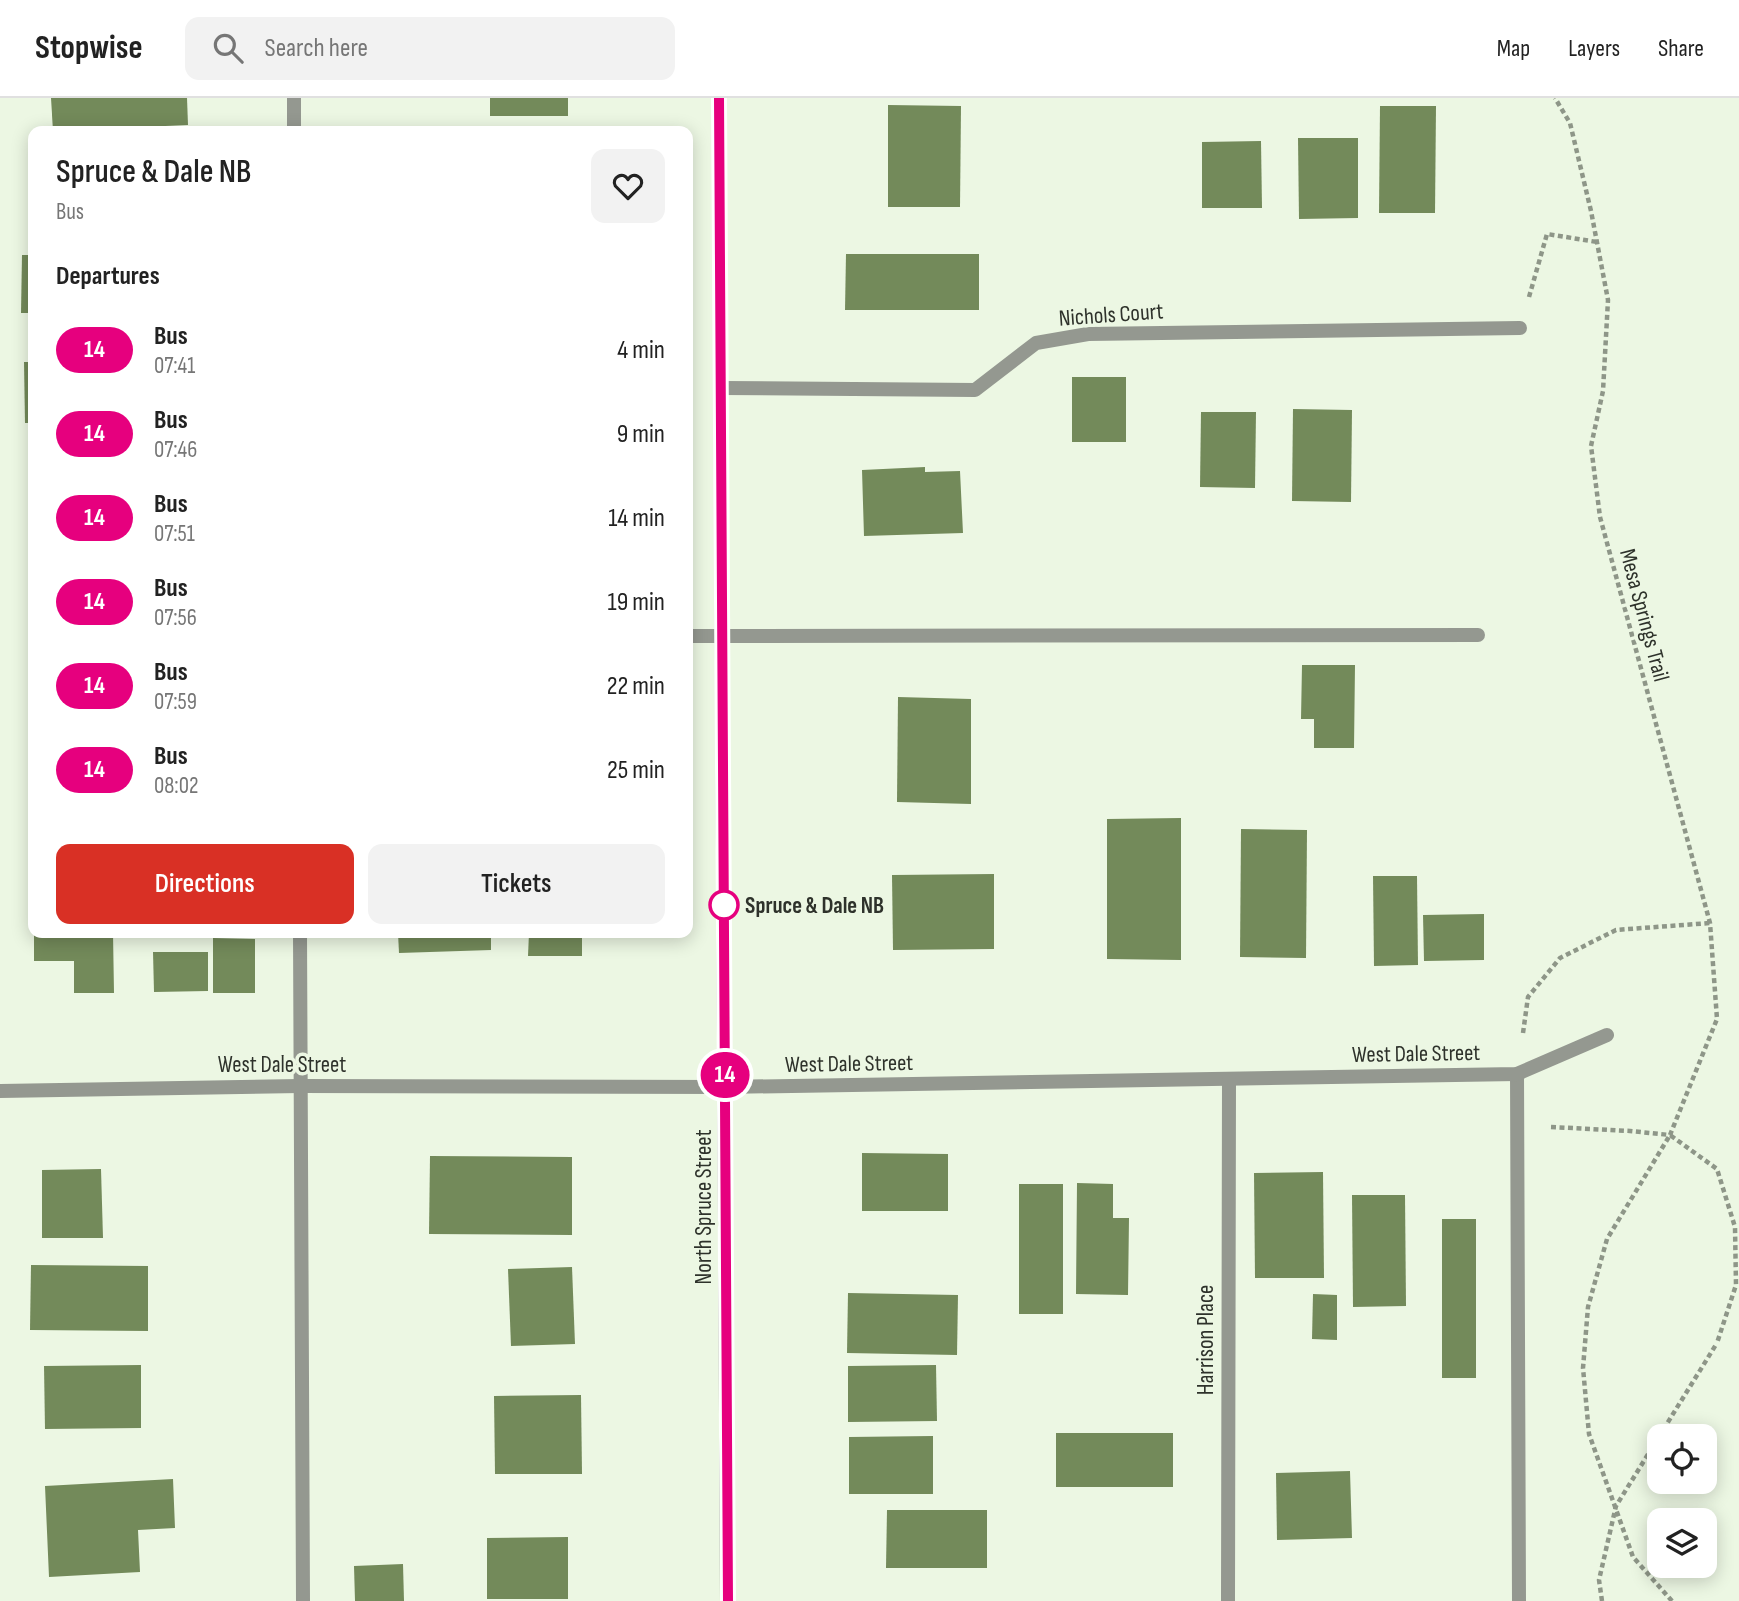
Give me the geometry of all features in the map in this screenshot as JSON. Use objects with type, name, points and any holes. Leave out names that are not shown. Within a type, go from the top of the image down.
[{"type":"street","points":[[294,98],[294,126]]},
{"type":"street","name":"North Spruce Street","points":[[719,98],[727,1601]]},
{"type":"street","name":"Nichols Court","points":[[722,388],[975,390],[1036,343],[1088,334],[1520,328]]},
{"type":"street","points":[[693,636],[1478,635]]},
{"type":"street","points":[[300,938],[303,1601]]},
{"type":"street","name":"West Dale Street","points":[[0,1091],[300,1086],[725,1087],[1517,1074],[1607,1035]]},
{"type":"street","points":[[1517,1074],[1519,1601]]},
{"type":"street","name":"Harrison Place","points":[[1228,1601],[1229,1080]]},
{"type":"path","name":"Mesa Springs Trail","points":[[1555,98],[1570,123],[1608,300],[1603,391],[1591,446],[1600,517],[1710,923],[1717,1019],[1670,1135],[1607,1239],[1588,1307],[1583,1368],[1589,1434],[1633,1557],[1672,1601]]},
{"type":"path","points":[[1520,328],[1547,234],[1597,242]]},
{"type":"path","points":[[1517,1074],[1528,997],[1560,958],[1616,930],[1710,923]]},
{"type":"path","points":[[1540,1127],[1670,1135],[1717,1169],[1735,1227],[1736,1285],[1717,1343],[1616,1506],[1599,1580],[1602,1601]]},
{"type":"building","points":[[51,98],[187,98],[188,125],[53,126]]},
{"type":"building","points":[[490,98],[568,98],[568,116],[490,116]]},
{"type":"building","points":[[888,105],[961,106],[960,207],[888,207]]},
{"type":"building","points":[[1380,106],[1436,106],[1435,213],[1379,213]]},
{"type":"building","points":[[1298,138],[1358,138],[1358,218],[1299,219]]},
{"type":"building","points":[[1261,141],[1262,208],[1202,208],[1202,142]]},
{"type":"building","points":[[846,254],[979,254],[979,310],[845,310]]},
{"type":"building","points":[[22,255],[28,255],[28,313],[21,313]]},
{"type":"building","points":[[24,362],[28,362],[28,423],[25,423]]},
{"type":"building","points":[[1072,377],[1126,377],[1126,442],[1072,442]]},
{"type":"building","points":[[1293,409],[1352,410],[1351,502],[1292,501]]},
{"type":"building","points":[[1201,412],[1256,412],[1255,488],[1200,487]]},
{"type":"building","points":[[925,467],[925,472],[960,471],[963,533],[864,536],[862,470]]},
{"type":"building","points":[[1302,665],[1355,665],[1354,748],[1314,748],[1314,719],[1301,719]]},
{"type":"building","points":[[898,697],[971,699],[971,804],[897,802]]},
{"type":"building","points":[[1181,818],[1181,960],[1107,959],[1107,819]]},
{"type":"building","points":[[1241,829],[1307,830],[1306,958],[1240,957]]},
{"type":"building","points":[[994,874],[994,949],[893,950],[892,875]]},
{"type":"building","points":[[1373,876],[1417,876],[1418,965],[1374,966]]},
{"type":"building","points":[[1484,914],[1484,960],[1424,961],[1423,915]]},
{"type":"building","points":[[34,938],[113,938],[114,993],[74,993],[74,961],[34,961]]},
{"type":"building","points":[[213,938],[255,939],[255,993],[213,993]]},
{"type":"building","points":[[398,938],[491,938],[491,950],[399,953]]},
{"type":"building","points":[[529,938],[582,938],[582,956],[528,956]]},
{"type":"building","points":[[153,952],[208,952],[208,991],[154,992]]},
{"type":"building","points":[[862,1153],[948,1154],[948,1211],[862,1211]]},
{"type":"building","points":[[430,1156],[572,1157],[572,1235],[429,1234]]},
{"type":"building","points":[[101,1169],[103,1238],[42,1238],[42,1170]]},
{"type":"building","points":[[1323,1172],[1324,1278],[1255,1278],[1254,1173]]},
{"type":"building","points":[[1077,1183],[1113,1184],[1113,1218],[1129,1218],[1128,1295],[1076,1294]]},
{"type":"building","points":[[1019,1184],[1063,1184],[1063,1314],[1019,1314]]},
{"type":"building","points":[[1352,1195],[1405,1195],[1406,1306],[1353,1307]]},
{"type":"building","points":[[1442,1219],[1476,1219],[1476,1378],[1442,1378]]},
{"type":"building","points":[[31,1265],[148,1266],[148,1331],[30,1330]]},
{"type":"building","points":[[572,1267],[575,1344],[511,1346],[508,1269]]},
{"type":"building","points":[[848,1293],[958,1295],[957,1355],[847,1353]]},
{"type":"building","points":[[1313,1294],[1337,1295],[1337,1340],[1312,1339]]},
{"type":"building","points":[[141,1365],[141,1428],[45,1429],[44,1366]]},
{"type":"building","points":[[936,1365],[937,1421],[848,1422],[848,1366]]},
{"type":"building","points":[[581,1395],[582,1474],[495,1474],[494,1396]]},
{"type":"building","points":[[1056,1433],[1173,1433],[1173,1487],[1056,1487]]},
{"type":"building","points":[[933,1436],[933,1494],[849,1494],[849,1437]]},
{"type":"building","points":[[1350,1471],[1352,1538],[1277,1540],[1276,1473]]},
{"type":"building","points":[[173,1479],[175,1528],[138,1530],[140,1572],[49,1577],[45,1486]]},
{"type":"building","points":[[887,1510],[987,1510],[987,1568],[886,1568]]},
{"type":"building","points":[[568,1537],[568,1599],[487,1599],[487,1538]]},
{"type":"building","points":[[403,1564],[404,1601],[355,1601],[354,1566]]},
{"type":"bus line","name":"14","points":[[719,98],[728,1601]]},
{"type":"place","name":"Spruce & Dale NB","points":[[724,905]]}]
